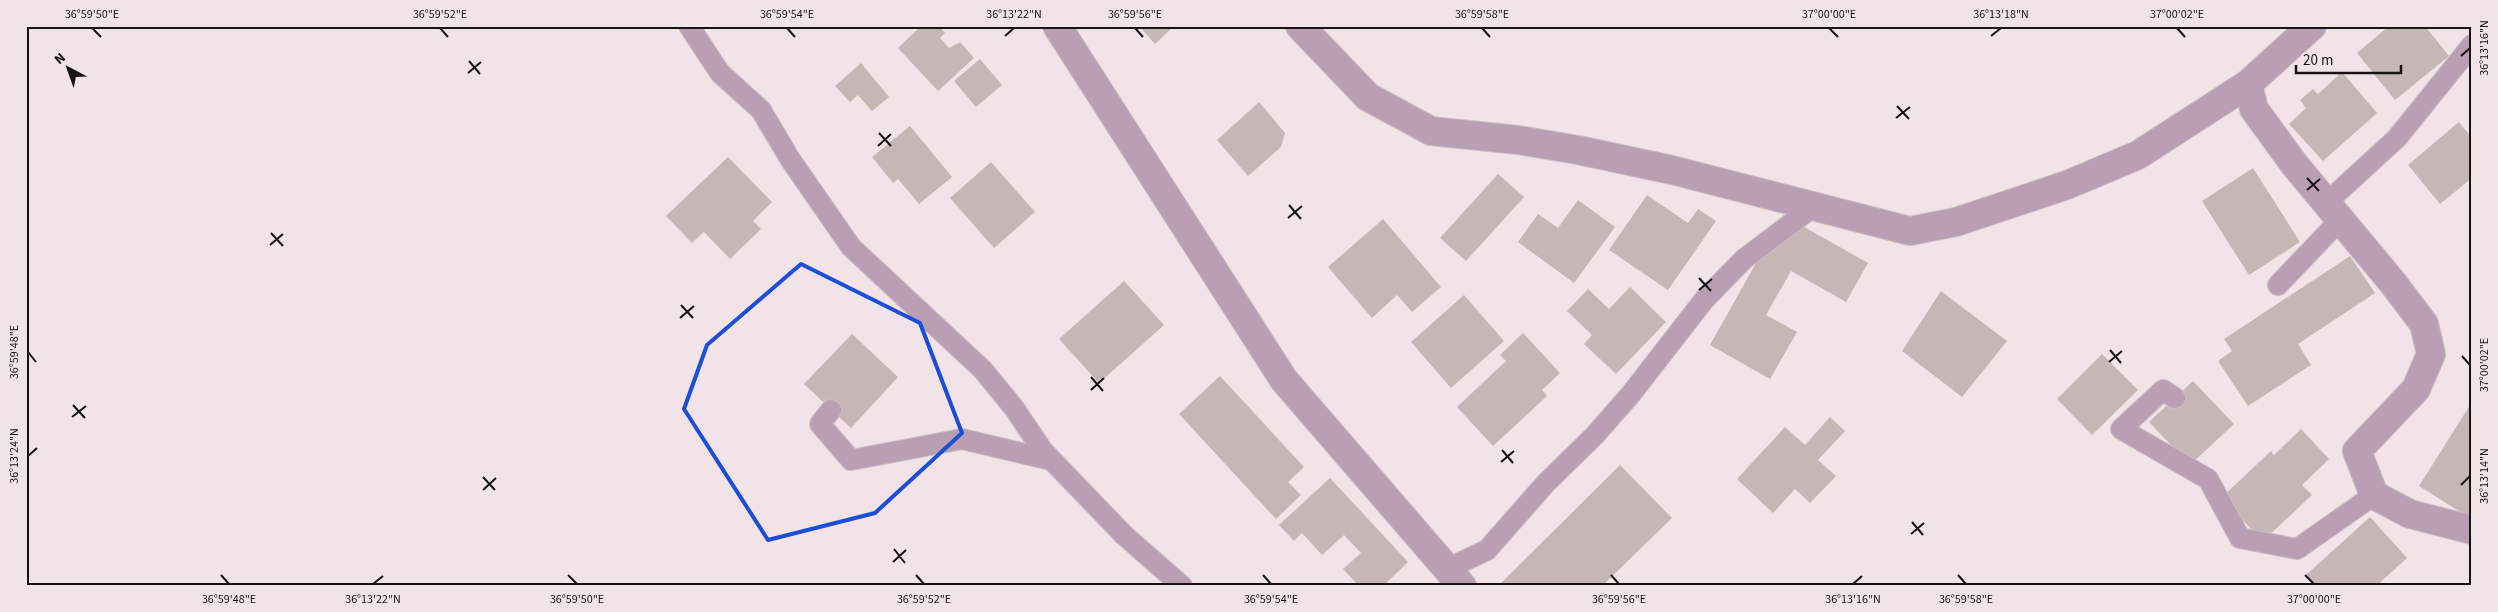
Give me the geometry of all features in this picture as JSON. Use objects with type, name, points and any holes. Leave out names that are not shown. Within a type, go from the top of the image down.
[{"type":"street","points":[[1057,26],[1284,380],[1454,577]]},
{"type":"street","points":[[1300,26],[1368,97],[1431,131],[1518,140],[1578,150],[1672,170],[1910,231],[1956,222],[2066,185],[2138,155],[2248,84],[2312,26]]},
{"type":"street","points":[[2248,84],[2254,109],[2332,213],[2393,283],[2424,324],[2431,354],[2416,388],[2357,452],[2374,495],[2410,514],[2472,530]]},
{"type":"lane","points":[[689,26],[720,73],[761,110],[790,159],[851,247],[983,370],[1051,460],[1124,535],[1182,586]]},
{"type":"lane","points":[[2278,285],[2332,213],[2472,45]]},
{"type":"lane","points":[[1454,577],[1487,550],[1546,483],[1595,435],[1631,394],[1704,300],[1744,259],[1813,207]]},
{"type":"lane","points":[[2175,398],[2164,390],[2121,429],[2208,479],[2240,538],[2297,549],[2374,495]]},
{"type":"lane","points":[[831,410],[820,424],[851,460],[962,439],[1051,460]]},
{"type":"highlighted area","points":[[801,264],[920,323],[962,433],[875,513],[768,540],[684,409],[707,345]]},
{"type":"building","points":[[921,26],[939,26],[945,33],[940,38],[949,48],[960,42],[974,58],[938,91],[898,48]]},
{"type":"building","points":[[1139,26],[1174,26],[1155,44]]},
{"type":"building","points":[[2389,26],[2425,26],[2449,56],[2395,100],[2357,53]]},
{"type":"building","points":[[980,59],[1002,85],[976,107],[954,81]]},
{"type":"building","points":[[861,63],[889,97],[872,111],[858,95],[850,102],[835,86]]},
{"type":"building","points":[[2342,72],[2377,113],[2323,161],[2289,124],[2306,108],[2300,100],[2313,89],[2318,94]]},
{"type":"building","points":[[1259,102],[1285,133],[1281,147],[1248,176],[1217,140]]},
{"type":"building","points":[[2459,122],[2472,138],[2472,178],[2440,204],[2408,165]]},
{"type":"building","points":[[910,126],[952,177],[919,204],[898,179],[893,183],[872,157]]},
{"type":"building","points":[[728,157],[772,202],[753,221],[761,229],[730,259],[704,232],[692,243],[666,216]]},
{"type":"building","points":[[991,162],[1035,212],[994,248],[950,198]]},
{"type":"building","points":[[2253,168],[2300,242],[2249,275],[2202,201]]},
{"type":"building","points":[[1498,174],[1524,197],[1466,261],[1440,238]]},
{"type":"building","points":[[1647,195],[1688,223],[1698,209],[1716,221],[1668,290],[1609,250]]},
{"type":"building","points":[[1578,200],[1615,227],[1574,283],[1518,242],[1538,214],[1558,228]]},
{"type":"building","points":[[1783,215],[1868,263],[1846,302],[1791,271],[1766,315],[1797,332],[1770,379],[1710,345]]},
{"type":"building","points":[[1383,219],[1441,287],[1412,312],[1397,295],[1372,318],[1328,267]]},
{"type":"building","points":[[2350,256],[2375,293],[2298,344],[2311,365],[2248,406],[2218,361],[2232,351],[2224,339]]},
{"type":"building","points":[[1124,281],[1164,325],[1099,383],[1059,339]]},
{"type":"building","points":[[1630,287],[1666,322],[1616,374],[1584,344],[1592,335],[1567,311],[1588,289],[1609,309]]},
{"type":"building","points":[[1941,291],[2007,341],[1962,397],[1902,351]]},
{"type":"building","points":[[1464,295],[1504,341],[1451,388],[1411,342]]},
{"type":"building","points":[[1523,333],[1560,373],[1542,390],[1547,396],[1493,446],[1457,407],[1506,361],[1500,355]]},
{"type":"building","points":[[852,334],[898,377],[851,428],[804,384]]},
{"type":"building","points":[[2102,354],[2138,390],[2092,435],[2057,399]]},
{"type":"building","points":[[1220,376],[1304,467],[1288,482],[1301,495],[1276,519],[1179,414]]},
{"type":"building","points":[[2193,381],[2234,424],[2190,465],[2149,422]]},
{"type":"building","points":[[2472,402],[2472,516],[2470,518],[2419,486]]},
{"type":"building","points":[[1830,417],[1845,431],[1818,460],[1836,476],[1810,503],[1795,489],[1773,513],[1737,479],[1785,427],[1805,445]]},
{"type":"building","points":[[2301,429],[2329,459],[2302,485],[2312,495],[2263,541],[2221,498],[2271,451],[2274,455]]},
{"type":"building","points":[[1620,465],[1672,518],[1602,586],[1498,586]]},
{"type":"building","points":[[1330,478],[1408,562],[1383,586],[1359,586],[1343,569],[1361,553],[1344,535],[1322,555],[1302,533],[1294,541],[1279,525]]},
{"type":"building","points":[[2370,517],[2407,558],[2376,586],[2316,586],[2306,575]]}]
